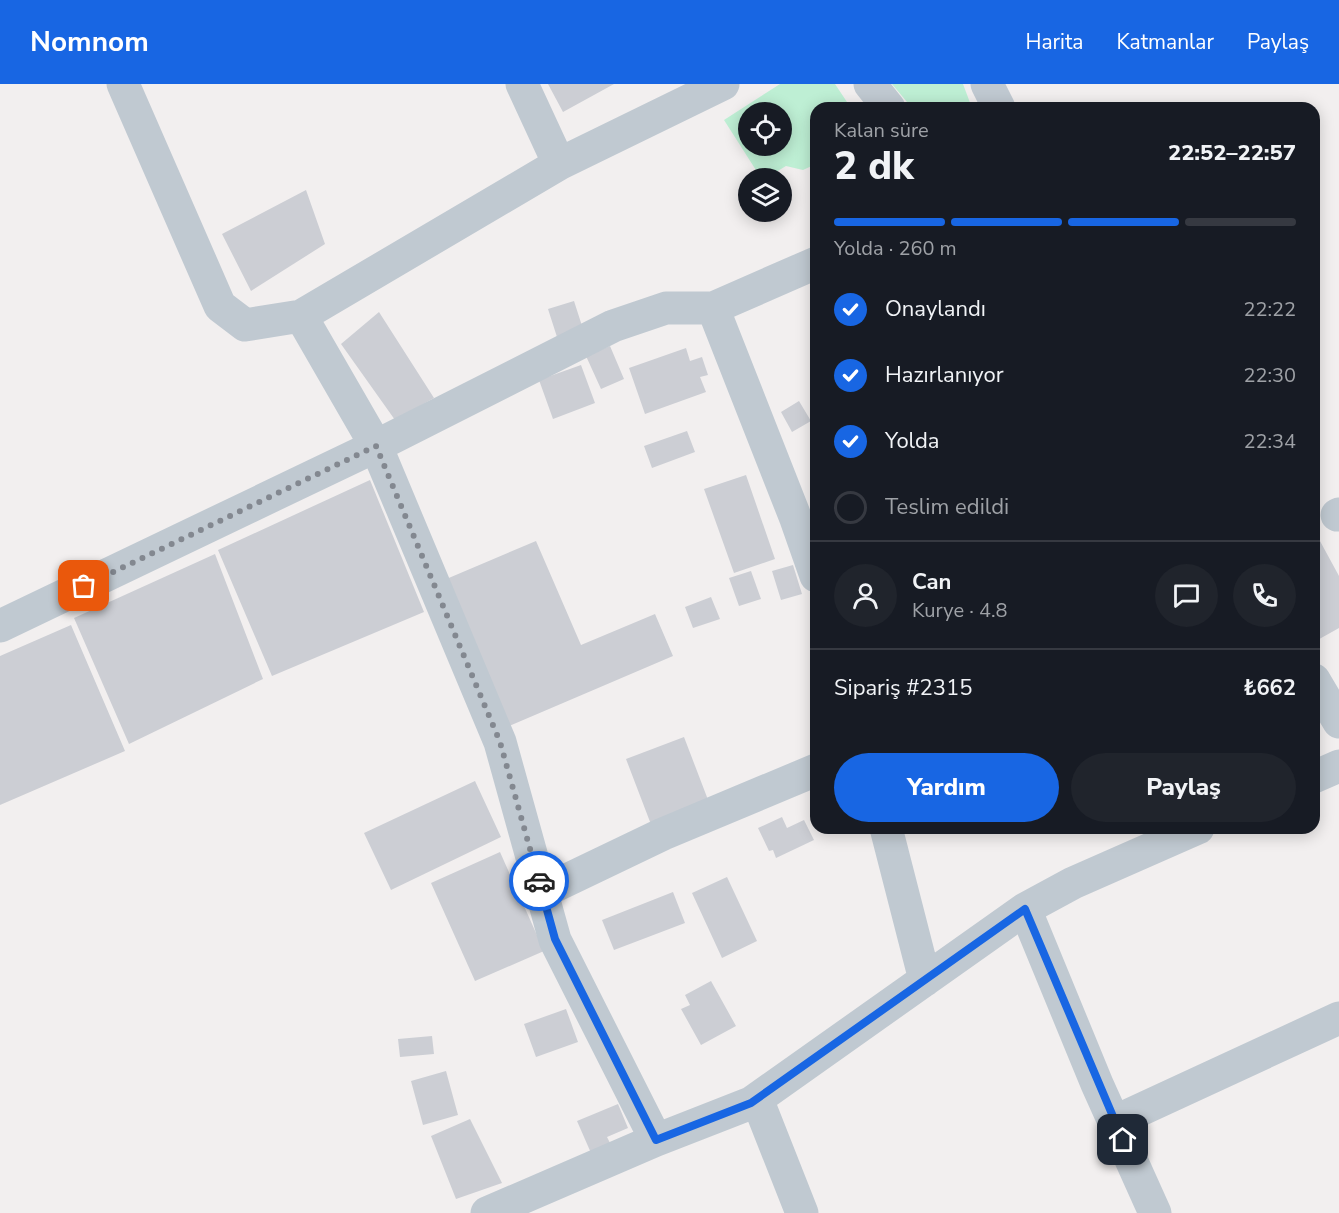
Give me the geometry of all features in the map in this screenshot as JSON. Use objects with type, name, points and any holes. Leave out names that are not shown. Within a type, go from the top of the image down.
[{"type":"street","points":[[123,84],[219,306],[245,325],[301,316],[559,164],[723,84]]},
{"type":"street","points":[[522,84],[559,164]]},
{"type":"street","points":[[870,84],[884,102]]},
{"type":"street","points":[[987,84],[996,102]]},
{"type":"street","points":[[0,626],[376,446],[613,326],[666,308],[713,308],[810,266]]},
{"type":"street","points":[[713,308],[806,515],[810,539]]},
{"type":"street","points":[[301,316],[376,446],[500,742],[555,939],[656,1140]]},
{"type":"street","points":[[1320,690],[1339,722]]},
{"type":"street","points":[[1320,774],[1339,766]]},
{"type":"street","points":[[542,892],[663,834],[810,773]]},
{"type":"street","points":[[888,834],[925,980]]},
{"type":"street","points":[[487,1213],[656,1140],[751,1103],[1025,909],[1073,883],[1184,834]]},
{"type":"street","points":[[1025,909],[1114,1122],[1155,1213]]},
{"type":"street","points":[[1114,1122],[1339,1018]]},
{"type":"street","points":[[757,1099],[802,1213]]},
{"type":"green space","points":[[780,84],[835,84],[847,102],[810,102],[810,167],[803,170],[786,166],[755,168],[747,156],[792,156],[792,102],[752,102]]},
{"type":"green space","points":[[892,84],[963,84],[970,102],[907,102]]},
{"type":"green space","points":[[738,111],[738,142],[724,120]]},
{"type":"building","points":[[548,84],[614,84],[563,112]]},
{"type":"building","points":[[306,190],[325,244],[251,291],[222,234]]},
{"type":"building","points":[[574,301],[583,329],[557,337],[548,309]]},
{"type":"building","points":[[379,312],[434,398],[395,420],[341,344]]},
{"type":"building","points":[[610,346],[624,379],[601,389],[586,356]]},
{"type":"building","points":[[686,348],[690,361],[702,357],[708,375],[700,377],[706,392],[645,414],[629,368]]},
{"type":"building","points":[[581,365],[595,403],[553,419],[539,380]]},
{"type":"building","points":[[799,401],[810,422],[792,432],[781,412]]},
{"type":"building","points":[[687,431],[695,452],[652,468],[644,446]]},
{"type":"building","points":[[746,475],[775,559],[734,573],[704,489]]},
{"type":"building","points":[[370,480],[424,612],[272,676],[218,550]]},
{"type":"building","points":[[536,541],[581,645],[655,614],[673,656],[507,727],[444,580]]},
{"type":"building","points":[[1320,541],[1339,576],[1339,628],[1320,639]]},
{"type":"building","points":[[215,554],[263,679],[129,744],[74,618]]},
{"type":"building","points":[[793,565],[802,594],[781,600],[772,571]]},
{"type":"building","points":[[751,571],[761,599],[739,606],[729,578]]},
{"type":"building","points":[[711,597],[720,619],[693,628],[685,607]]},
{"type":"building","points":[[71,625],[125,751],[0,805],[0,656]]},
{"type":"building","points":[[684,737],[710,805],[652,827],[626,759]]},
{"type":"building","points":[[475,781],[501,837],[391,890],[364,833]]},
{"type":"building","points":[[782,817],[787,828],[804,820],[814,840],[776,858],[773,850],[769,851],[758,828]]},
{"type":"building","points":[[500,852],[544,951],[475,981],[431,883]]},
{"type":"building","points":[[727,877],[757,941],[722,958],[692,893]]},
{"type":"building","points":[[673,892],[685,923],[614,950],[602,920]]},
{"type":"building","points":[[711,981],[736,1026],[701,1045],[681,1009],[690,1005],[685,995]]},
{"type":"building","points":[[566,1009],[578,1042],[536,1057],[524,1024]]},
{"type":"building","points":[[432,1036],[434,1054],[400,1057],[398,1039]]},
{"type":"building","points":[[446,1071],[458,1115],[423,1125],[411,1081]]},
{"type":"building","points":[[618,1104],[628,1128],[607,1137],[611,1145],[591,1153],[577,1121]]},
{"type":"building","points":[[470,1119],[502,1183],[456,1199],[431,1136]]},
{"type":"way so far","points":[[84,586],[376,446],[500,742],[539,881]]},
{"type":"route","points":[[539,881],[555,939],[656,1140],[751,1103],[1025,909],[1097,1084],[1123,1140]]}]
